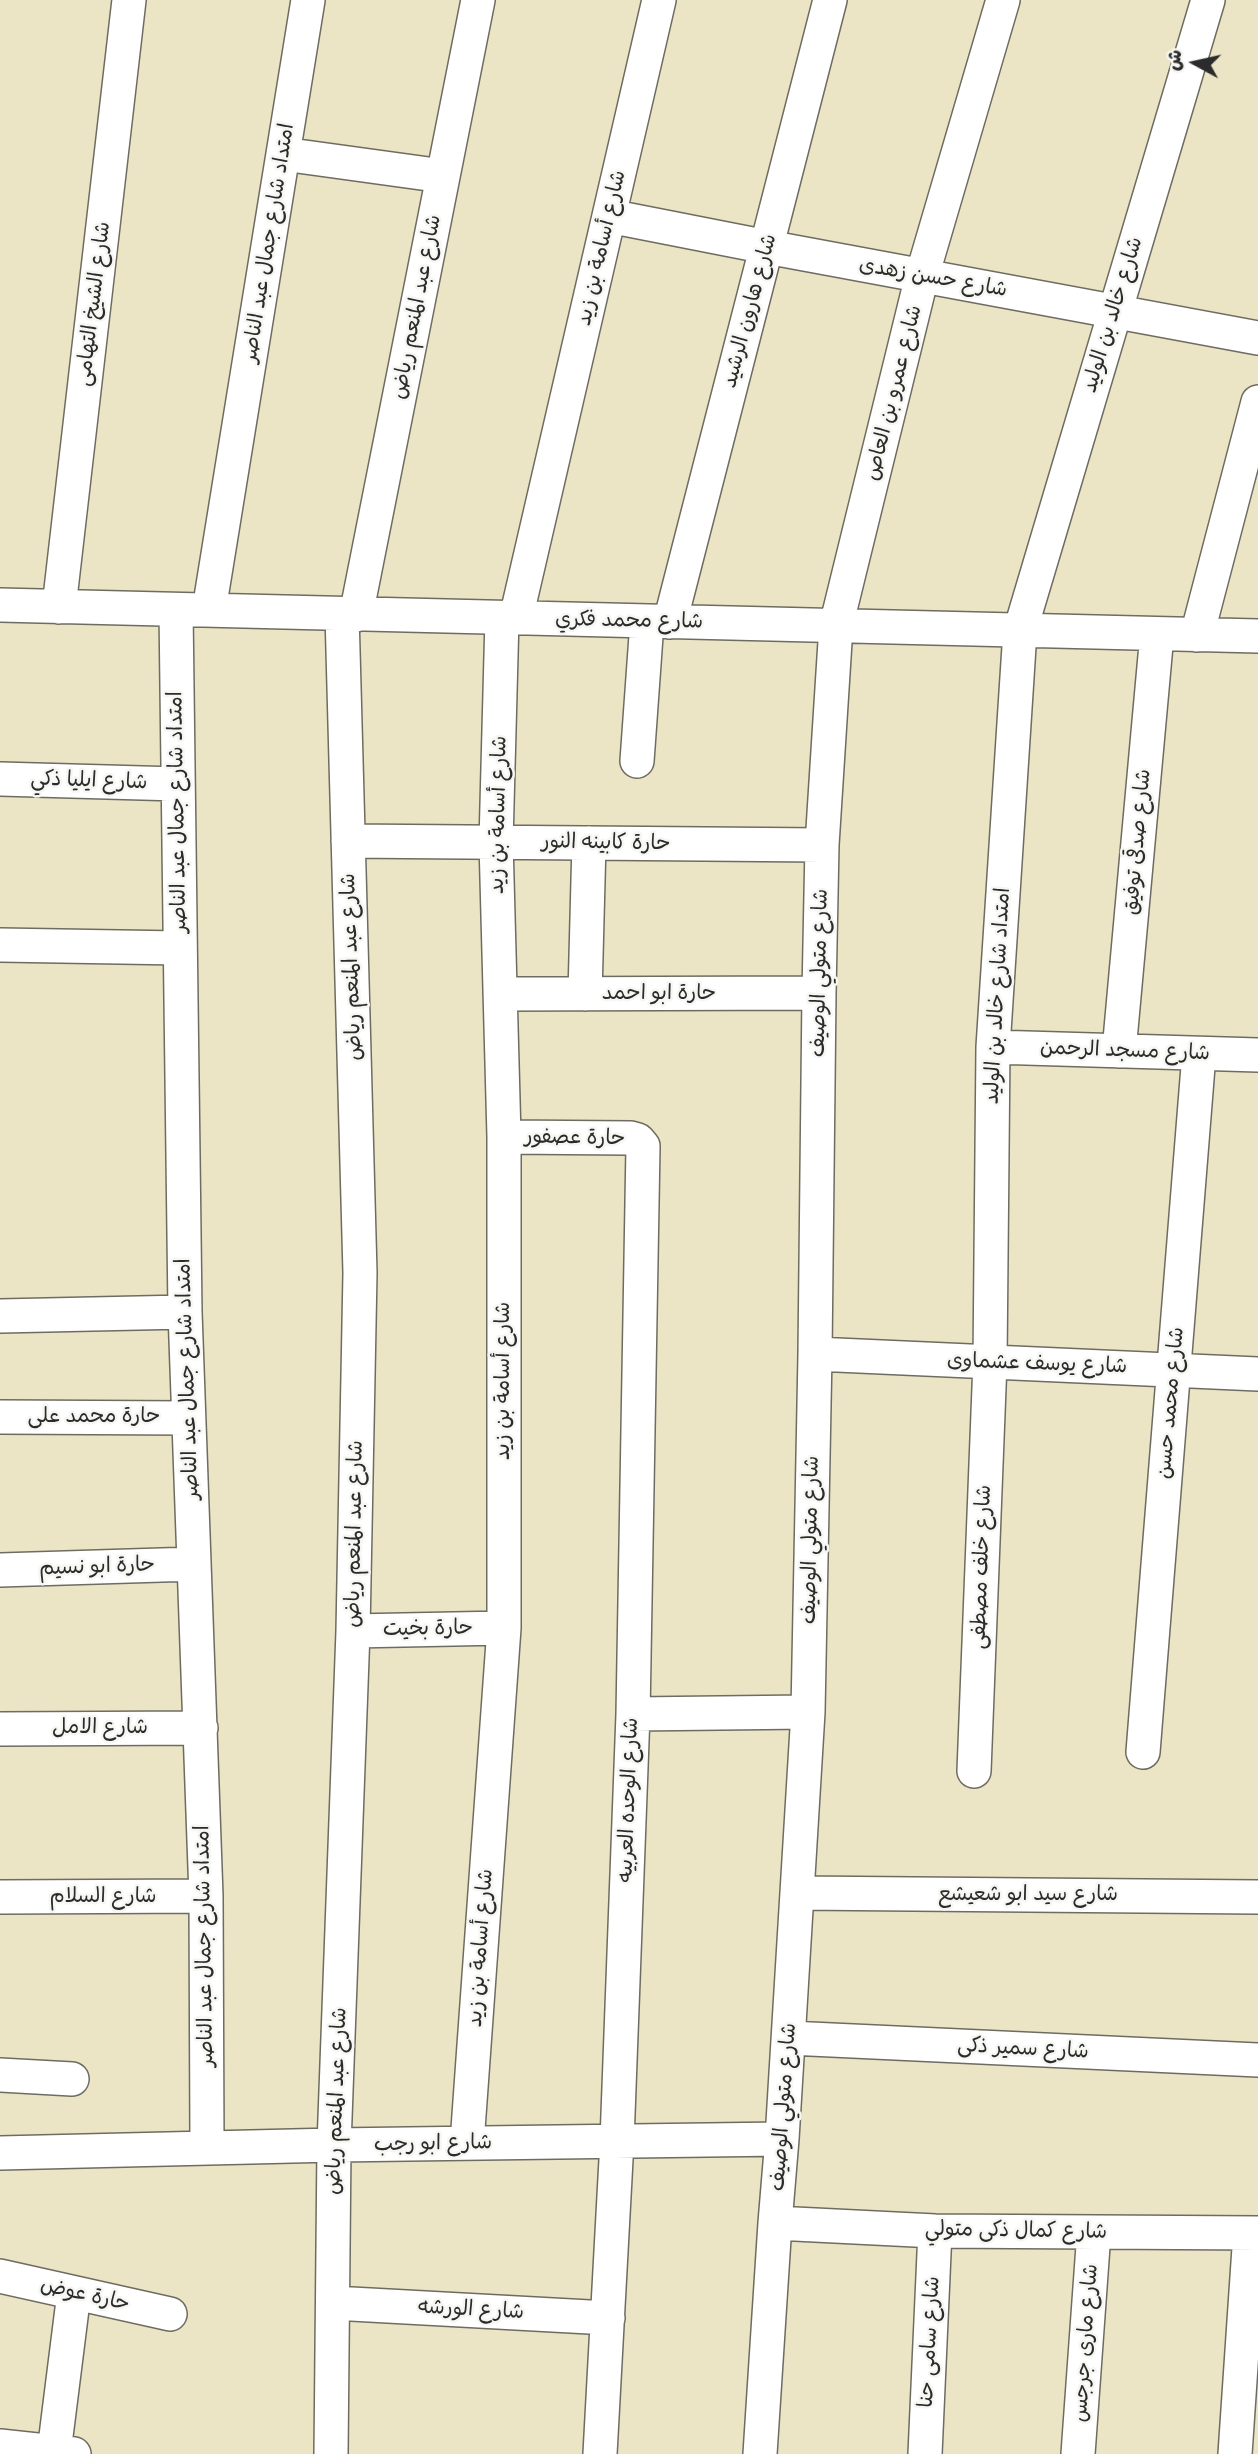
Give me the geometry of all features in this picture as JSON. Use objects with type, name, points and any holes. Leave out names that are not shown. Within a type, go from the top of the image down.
[{"type":"street","name":"شارع الشيخ التهامى","points":[[59,607],[129,0]]},
{"type":"street","name":"امتداد شارع جمال عبد الناصر","points":[[209,610],[308,0]]},
{"type":"street","name":"شارع عبد المنعم رياض","points":[[331,2454],[334,2145],[353,1631],[360,1273],[348,841],[349,614],[478,0]]},
{"type":"street","name":"شارع أسامة بن زيد","points":[[467,2143],[504,1628],[503,1137],[496,842],[509,618],[609,216],[659,0]]},
{"type":"street","name":"شارع هارون الرشيد","points":[[638,761],[658,622],[767,247],[830,0]]},
{"type":"street","name":"شارع عمرو بن العاص","points":[[836,626],[922,276],[1003,0]]},
{"type":"street","name":"شارع خالد بن الوليد","points":[[1020,631],[1208,0]]},
{"type":"street","points":[[283,154],[443,176]]},
{"type":"street","name":"شارع حسن زهدى","points":[[609,216],[1258,338]]},
{"type":"street","points":[[1197,635],[1258,402]]},
{"type":"street","name":"شارع محمد فكري","points":[[0,605],[1258,636]]},
{"type":"street","name":"امتداد شارع جمال عبد الناصر","points":[[176,610],[185,1312],[206,1896],[207,2148]]},
{"type":"street","name":"شارع متولي الوصيف","points":[[760,2454],[808,1712],[818,993],[822,845],[836,626]]},
{"type":"street","name":"امتداد شارع خالد بن الوليد","points":[[990,1362],[993,1047],[1020,631]]},
{"type":"street","name":"شارع صدقى توفيق","points":[[1119,1051],[1157,634]]},
{"type":"street","name":"شارع ايليا ذكي","points":[[0,779],[178,784]]},
{"type":"street","name":"حارة كابينه النور","points":[[348,841],[822,845]]},
{"type":"street","points":[[585,994],[589,843]]},
{"type":"street","points":[[0,945],[180,948]]},
{"type":"street","name":"حارة ابو احمد","points":[[500,994],[818,993]]},
{"type":"street","name":"شارع مسجد الرحمن","points":[[993,1047],[1258,1055]]},
{"type":"street","name":"شارع محمد حسن","points":[[1143,1752],[1199,1054]]},
{"type":"street","name":"حارة عصفور","points":[[503,1137],[631,1138],[639,1140],[643,1146]]},
{"type":"street","name":"شارع الوحده العربيه","points":[[600,2454],[617,2141],[633,1714],[643,1146]]},
{"type":"street","points":[[0,1317],[185,1312]]},
{"type":"street","name":"شارع يوسف عشماوى","points":[[815,1354],[1258,1374]]},
{"type":"street","name":"شارع خلف مصطفى","points":[[974,1771],[990,1362]]},
{"type":"street","name":"حارة محمد على","points":[[0,1417],[188,1418]]},
{"type":"street","name":"حارة ابو نسيم","points":[[0,1570],[194,1564]]},
{"type":"street","name":"حارة بخيت","points":[[353,1631],[504,1628]]},
{"type":"street","points":[[633,1714],[808,1712]]},
{"type":"street","name":"شارع الامل","points":[[0,1729],[201,1728]]},
{"type":"street","name":"شارع سيد ابو شعيشع","points":[[798,1893],[1258,1897]]},
{"type":"street","name":"شارع السلام","points":[[0,1897],[206,1896]]},
{"type":"street","name":"شارع سمير ذكى","points":[[789,2038],[1258,2060]]},
{"type":"street","points":[[0,2075],[72,2079]]},
{"type":"street","name":"شارع ابو رجب","points":[[0,2153],[782,2138]]},
{"type":"street","name":"شارع كمال ذكى متولي","points":[[775,2223],[935,2231],[1254,2233]]},
{"type":"street","name":"شارع سامى حنا","points":[[925,2454],[935,2231]]},
{"type":"street","name":"شارع مارى جرجس","points":[[1078,2454],[1094,2232]]},
{"type":"street","points":[[1235,2454],[1254,2233]]},
{"type":"street","name":"حارة عوض","points":[[0,2276],[170,2314]]},
{"type":"street","points":[[0,2446],[64,2453],[74,2293]]},
{"type":"street","name":"شارع الورشه","points":[[332,2303],[608,2318]]}]
